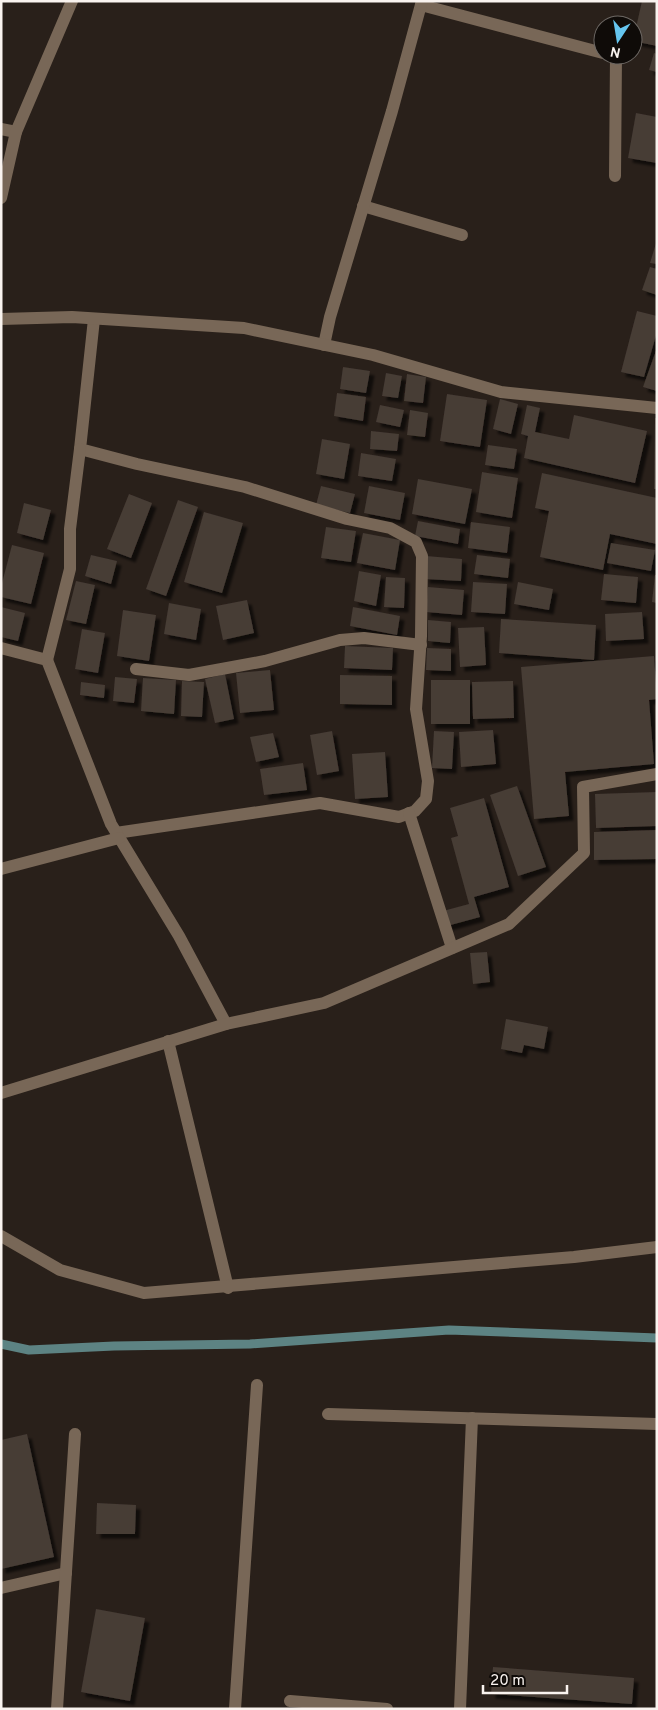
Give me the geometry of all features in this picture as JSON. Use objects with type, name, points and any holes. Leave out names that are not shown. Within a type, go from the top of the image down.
[{"type":"street","points":[[1,198],[16,132],[72,1]]},
{"type":"street","points":[[324,345],[330,317],[421,3],[593,50]]},
{"type":"street","points":[[615,176],[616,65]]},
{"type":"street","points":[[1,129],[16,132]]},
{"type":"street","points":[[363,206],[462,235]]},
{"type":"street","points":[[1,319],[94,319],[244,328],[373,355],[501,392],[657,408]]},
{"type":"street","points":[[94,319],[70,529],[70,568],[47,660],[111,824],[179,936],[226,1024]]},
{"type":"street","points":[[1,868],[118,835],[320,803],[399,817],[415,811],[426,799],[428,781],[416,709],[420,646],[422,556],[416,542],[390,528],[347,519],[246,487],[137,464],[80,449]]},
{"type":"street","points":[[136,669],[189,675],[265,661],[340,640],[364,638],[420,646]]},
{"type":"street","points":[[1,648],[47,660]]},
{"type":"street","points":[[1,1093],[226,1024],[324,1003],[509,924],[584,852],[583,787],[657,774]]},
{"type":"street","points":[[409,813],[452,948]]},
{"type":"street","points":[[168,1041],[228,1288]]},
{"type":"street","points":[[1,1236],[60,1270],[144,1293],[228,1288],[284,1280],[574,1257],[657,1247]]},
{"type":"street","points":[[235,1709],[257,1385]]},
{"type":"street","points":[[328,1414],[657,1424]]},
{"type":"street","points":[[460,1709],[472,1418]]},
{"type":"street","points":[[57,1709],[75,1434]]},
{"type":"street","points":[[1,1588],[66,1573]]},
{"type":"street","points":[[290,1701],[387,1709]]},
{"type":"building","points":[[642,1],[657,1],[657,46],[643,43],[643,15],[639,15]]},
{"type":"building","points":[[654,53],[657,54],[657,72],[649,70]]},
{"type":"building","points":[[636,113],[657,117],[657,163],[628,158]]},
{"type":"building","points":[[657,240],[657,264],[650,263]]},
{"type":"building","points":[[650,267],[657,269],[657,295],[642,290]]},
{"type":"building","points":[[637,311],[657,316],[657,332],[644,377],[621,372]]},
{"type":"building","points":[[657,348],[657,391],[643,387]]},
{"type":"building","points":[[343,367],[370,371],[366,393],[340,389]]},
{"type":"building","points":[[386,373],[402,376],[398,398],[382,396]]},
{"type":"building","points":[[407,374],[426,377],[423,403],[404,401]]},
{"type":"building","points":[[337,393],[366,397],[363,421],[334,416]]},
{"type":"building","points":[[447,394],[487,400],[480,447],[440,441]]},
{"type":"building","points":[[500,399],[518,404],[511,434],[493,429]]},
{"type":"building","points":[[380,405],[404,410],[400,427],[376,422]]},
{"type":"building","points":[[527,405],[540,408],[535,432],[569,439],[574,415],[647,431],[635,483],[524,458],[528,436],[521,434]]},
{"type":"building","points":[[410,410],[428,413],[425,437],[407,435]]},
{"type":"building","points":[[655,418],[657,418],[657,489],[654,489]]},
{"type":"building","points":[[371,431],[399,434],[397,451],[370,449]]},
{"type":"building","points":[[322,439],[350,444],[344,479],[316,474]]},
{"type":"building","points":[[488,445],[517,449],[514,469],[485,465]]},
{"type":"building","points":[[361,453],[396,459],[392,481],[358,476]]},
{"type":"building","points":[[482,472],[518,478],[512,518],[476,512]]},
{"type":"building","points":[[542,473],[657,498],[657,544],[610,534],[603,570],[540,557],[549,511],[535,508]]},
{"type":"building","points":[[418,479],[472,489],[465,524],[412,514]]},
{"type":"building","points":[[321,486],[355,494],[350,513],[316,505]]},
{"type":"building","points":[[369,486],[405,493],[400,520],[364,513]]},
{"type":"building","points":[[129,494],[152,503],[131,558],[107,549]]},
{"type":"building","points":[[178,500],[198,507],[166,596],[146,589]]},
{"type":"building","points":[[24,503],[51,510],[43,540],[17,533]]},
{"type":"building","points":[[204,512],[243,523],[222,593],[184,582]]},
{"type":"building","points":[[418,521],[460,529],[458,544],[415,536]]},
{"type":"building","points":[[471,522],[510,527],[507,553],[468,548]]},
{"type":"building","points":[[326,527],[356,531],[351,562],[321,558]]},
{"type":"building","points":[[363,533],[400,540],[395,570],[357,563]]},
{"type":"building","points":[[611,543],[655,550],[651,571],[607,563]]},
{"type":"building","points":[[12,545],[44,553],[31,604],[1,597],[1,587]]},
{"type":"building","points":[[91,555],[117,561],[111,584],[85,576]]},
{"type":"building","points":[[477,555],[510,559],[508,578],[474,574]]},
{"type":"building","points":[[426,556],[462,559],[461,581],[425,579]]},
{"type":"building","points":[[359,571],[381,575],[376,606],[354,601]]},
{"type":"building","points":[[604,574],[638,577],[636,603],[601,600]]},
{"type":"building","points":[[655,575],[657,575],[657,603],[652,602]]},
{"type":"building","points":[[386,577],[405,578],[404,608],[384,607]]},
{"type":"building","points":[[76,581],[95,585],[86,624],[66,620]]},
{"type":"building","points":[[473,582],[507,584],[505,614],[471,612]]},
{"type":"building","points":[[518,582],[553,589],[549,610],[514,604]]},
{"type":"building","points":[[428,587],[464,590],[462,615],[426,612]]},
{"type":"building","points":[[247,600],[254,633],[223,640],[216,606]]},
{"type":"building","points":[[169,603],[201,609],[196,640],[164,634]]},
{"type":"building","points":[[1,607],[25,613],[18,641],[1,637]]},
{"type":"building","points":[[353,607],[400,616],[397,635],[350,626]]},
{"type":"building","points":[[123,610],[156,615],[149,661],[117,656]]},
{"type":"building","points":[[642,612],[644,639],[606,641],[605,614]]},
{"type":"building","points":[[501,619],[596,625],[594,660],[499,653]]},
{"type":"building","points":[[428,620],[451,622],[450,643],[428,641]]},
{"type":"building","points":[[484,627],[486,665],[460,667],[458,628]]},
{"type":"building","points":[[82,629],[105,633],[98,673],[75,669]]},
{"type":"building","points":[[345,646],[393,648],[392,670],[344,668]]},
{"type":"building","points":[[427,648],[451,649],[451,671],[426,670]]},
{"type":"building","points":[[654,656],[657,699],[649,700],[654,764],[565,772],[569,816],[534,819],[521,667]]},
{"type":"building","points":[[270,670],[274,710],[240,713],[236,673]]},
{"type":"building","points":[[225,674],[234,719],[215,723],[205,679]]},
{"type":"building","points":[[340,675],[392,676],[392,705],[340,704]]},
{"type":"building","points":[[115,677],[137,679],[134,703],[113,701]]},
{"type":"building","points":[[143,678],[176,680],[174,714],[141,711]]},
{"type":"building","points":[[431,680],[470,680],[470,724],[431,724]]},
{"type":"building","points":[[182,681],[204,682],[202,717],[181,716]]},
{"type":"building","points":[[513,681],[514,718],[473,719],[472,682]]},
{"type":"building","points":[[81,682],[105,685],[104,698],[80,695]]},
{"type":"building","points":[[493,730],[496,764],[461,767],[459,732]]},
{"type":"building","points":[[332,731],[339,771],[317,775],[310,735]]},
{"type":"building","points":[[434,731],[454,732],[452,769],[432,768]]},
{"type":"building","points":[[273,733],[279,757],[256,762],[250,737]]},
{"type":"building","points":[[385,752],[388,797],[355,799],[352,754]]},
{"type":"building","points":[[303,763],[307,790],[264,795],[260,769]]},
{"type":"building","points":[[517,786],[546,867],[518,876],[490,795]]},
{"type":"building","points":[[657,792],[657,826],[596,828],[595,794]]},
{"type":"building","points":[[484,798],[509,887],[474,897],[480,917],[447,926],[443,911],[469,904],[451,838],[458,836],[450,808]]},
{"type":"building","points":[[657,830],[657,859],[594,860],[594,832]]},
{"type":"building","points":[[487,952],[490,982],[473,984],[470,953]]},
{"type":"building","points":[[506,1019],[548,1027],[544,1049],[524,1045],[522,1053],[501,1049]]},
{"type":"building","points":[[27,1434],[54,1557],[1,1569],[1,1440]]},
{"type":"building","points":[[97,1503],[136,1505],[135,1534],[96,1534]]},
{"type":"building","points":[[96,1609],[145,1618],[130,1701],[81,1692]]},
{"type":"building","points":[[493,1667],[634,1678],[632,1704],[491,1694]]},
{"type":"waterway","points":[[1,1344],[29,1350],[114,1346],[250,1344],[449,1330],[657,1338]]}]
